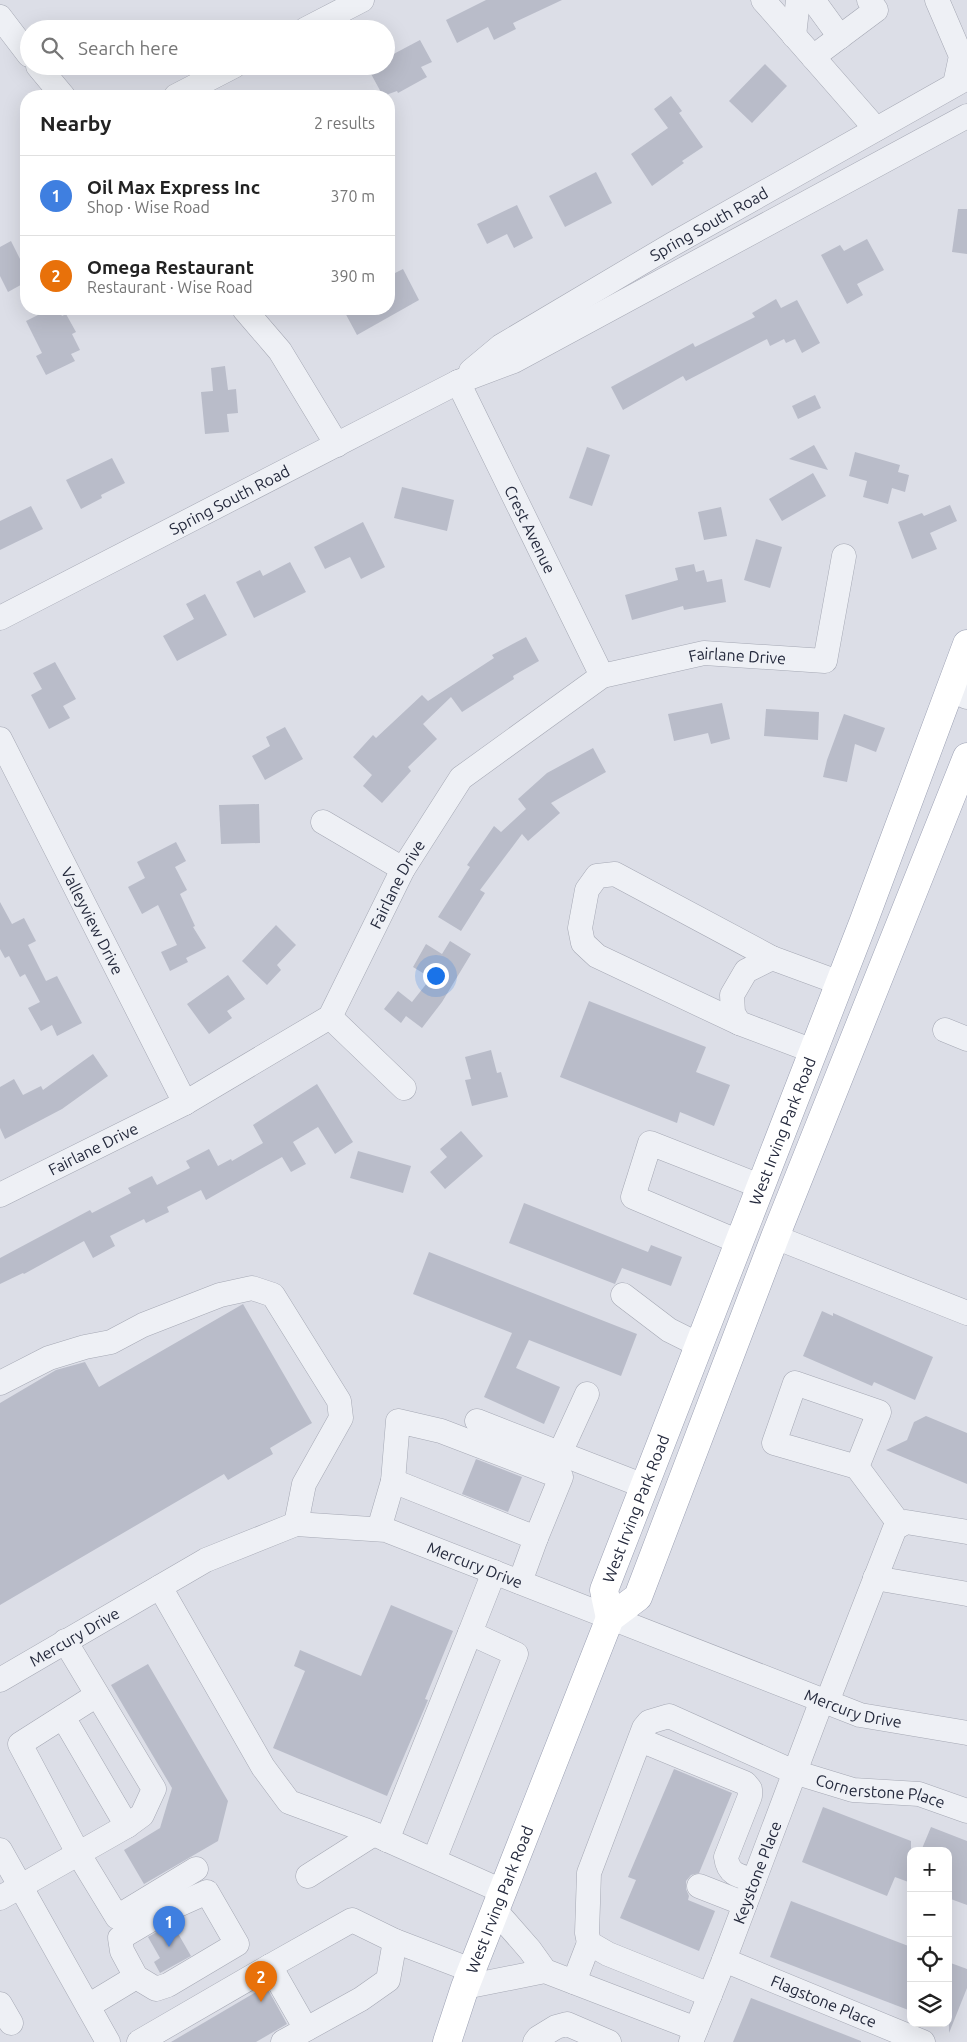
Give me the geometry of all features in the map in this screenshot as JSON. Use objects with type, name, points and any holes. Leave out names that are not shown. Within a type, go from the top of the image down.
[{"type":"main road","name":"West Irving Park Road","points":[[610,1618],[604,1590],[813,1051],[959,694],[967,644]]},
{"type":"main road","name":"West Irving Park Road","points":[[447,2042],[468,1978],[610,1618],[638,1597],[775,1237],[967,757]]},
{"type":"street","points":[[323,20],[362,0]]},
{"type":"street","points":[[763,0],[876,129]]},
{"type":"street","points":[[794,36],[798,0]]},
{"type":"street","points":[[813,0],[840,37]]},
{"type":"street","points":[[813,57],[876,10],[869,0]]},
{"type":"street","points":[[937,0],[962,69]]},
{"type":"street","points":[[0,17],[20,43]]},
{"type":"street","name":"Spring South Road","points":[[458,382],[501,346],[673,244],[876,129],[962,69]]},
{"type":"street","points":[[46,75],[58,90]]},
{"type":"street","points":[[188,90],[217,75]]},
{"type":"street","name":"Spring South Road","points":[[0,618],[458,382],[514,361],[967,116]]},
{"type":"street","points":[[249,315],[280,351],[337,445]]},
{"type":"street","name":"Crest Avenue","points":[[458,382],[602,676]]},
{"type":"street","name":"Fairlane Drive","points":[[0,1195],[186,1103],[330,1017],[403,868],[461,778],[602,676],[704,653],[825,661],[844,556]]},
{"type":"street","name":"Valleyview Drive","points":[[0,739],[186,1103]]},
{"type":"street","points":[[323,822],[403,868]]},
{"type":"street","points":[[813,1051],[738,1023],[597,956],[583,944],[580,928],[587,890],[597,876],[615,874],[772,958],[840,983]]},
{"type":"street","points":[[738,1023],[733,1013],[732,995],[746,972],[772,958]]},
{"type":"street","points":[[330,1017],[404,1088]]},
{"type":"street","points":[[945,1030],[967,1038]]},
{"type":"street","points":[[739,1242],[634,1197],[650,1143],[760,1186]]},
{"type":"street","points":[[775,1237],[967,1312]]},
{"type":"street","points":[[0,1383],[48,1358],[85,1347],[111,1342],[143,1325],[220,1295],[252,1288],[273,1295],[339,1401],[342,1418],[304,1484],[296,1524]]},
{"type":"street","points":[[622,1295],[669,1330],[699,1345]]},
{"type":"street","points":[[560,1453],[588,1394]]},
{"type":"street","points":[[379,1529],[393,1481],[398,1421],[440,1431],[561,1477],[520,1582]]},
{"type":"street","points":[[477,1421],[644,1486]]},
{"type":"street","points":[[857,1467],[900,1525],[906,1522],[967,1532]]},
{"type":"street","points":[[393,1481],[536,1538]]},
{"type":"street","name":"Mercury Drive","points":[[0,1680],[206,1560],[296,1524],[386,1530],[860,1715],[967,1733]]},
{"type":"street","name":"Keystone Place","points":[[693,2035],[724,1960],[794,1772],[895,1528],[900,1525]]},
{"type":"street","points":[[308,1876],[380,1837],[470,1634],[494,1572]]},
{"type":"street","points":[[875,1578],[967,1594]]},
{"type":"street","points":[[160,1587],[263,1767],[289,1802],[434,1860],[499,1901],[545,1971]]},
{"type":"street","points":[[434,1860],[516,1654],[470,1634]]},
{"type":"street","points":[[0,1898],[127,1826],[142,1815],[154,1789],[65,1641]]},
{"type":"street","points":[[97,1694],[20,1744],[78,1853],[117,1917],[196,1869]]},
{"type":"street","name":"Cornerstone Place","points":[[589,1943],[587,1934],[589,1873],[644,1728],[649,1722],[669,1716],[794,1772],[853,1790],[919,1794],[967,1810]]},
{"type":"street","points":[[63,1717],[127,1826]]},
{"type":"street","points":[[640,1740],[746,1783],[750,1789],[750,1796],[726,1857],[727,1867],[732,1872],[754,1880]]},
{"type":"street","points":[[0,1850],[108,2042]]},
{"type":"street","points":[[700,1886],[745,1904]]},
{"type":"street","points":[[207,1892],[237,1944],[156,1989],[136,1977],[122,1951],[120,1938],[169,1909],[207,1892]]},
{"type":"street","points":[[139,2042],[352,1920],[468,1978],[545,1971],[693,2035]]},
{"type":"street","points":[[283,2042],[361,1999],[388,1980],[395,1942]]},
{"type":"street","points":[[574,1982],[589,1943],[608,1954],[710,1995]]},
{"type":"street","name":"Flagstone Place","points":[[724,1960],[923,2042]]},
{"type":"street","points":[[270,1966],[306,2029]]},
{"type":"street","points":[[88,2006],[136,1977]]},
{"type":"street","points":[[535,2042],[538,2038],[556,2027],[567,2024],[609,2042]]},
{"type":"building","points":[[486,0],[562,0],[513,23],[516,29],[494,40],[488,27],[457,43],[446,20]]},
{"type":"building","points":[[420,40],[432,62],[421,67],[427,77],[398,93],[395,90],[380,90],[372,75],[395,75],[395,53]]},
{"type":"building","points":[[765,64],[787,86],[752,123],[729,101]]},
{"type":"building","points":[[671,96],[682,111],[679,113],[703,147],[682,161],[684,163],[652,186],[631,154],[668,128],[654,109]]},
{"type":"building","points":[[596,172],[612,203],[565,227],[549,196]]},
{"type":"building","points":[[517,205],[533,238],[514,248],[507,234],[487,244],[477,224]]},
{"type":"building","points":[[958,209],[967,209],[967,254],[952,252]]},
{"type":"building","points":[[867,239],[884,270],[857,284],[863,295],[847,304],[821,255],[840,245],[844,251]]},
{"type":"building","points":[[11,241],[20,259],[20,285],[8,292],[0,276],[0,247]]},
{"type":"building","points":[[403,269],[419,300],[395,314],[395,273]]},
{"type":"building","points":[[776,299],[781,308],[797,300],[820,343],[802,353],[795,339],[786,343],[784,339],[770,346],[767,339],[686,381],[683,376],[623,410],[611,387],[693,343],[695,347],[755,317],[752,313]]},
{"type":"building","points":[[38,315],[67,315],[76,332],[72,334],[80,350],[71,354],[75,361],[46,375],[36,356],[42,353],[26,321]]},
{"type":"building","points":[[346,315],[392,315],[357,335]]},
{"type":"building","points":[[225,366],[228,390],[236,389],[238,413],[227,414],[229,432],[205,434],[201,392],[213,391],[211,368]]},
{"type":"building","points":[[815,395],[821,408],[798,419],[792,406]]},
{"type":"building","points":[[814,445],[828,470],[789,459]]},
{"type":"building","points":[[587,447],[610,455],[592,506],[569,498]]},
{"type":"building","points":[[855,452],[900,465],[898,472],[909,475],[905,492],[892,488],[888,504],[863,497],[867,481],[849,476]]},
{"type":"building","points":[[112,458],[125,483],[101,495],[102,498],[81,509],[66,480]]},
{"type":"building","points":[[813,473],[826,496],[782,521],[769,499]]},
{"type":"building","points":[[402,487],[454,500],[447,531],[394,518]]},
{"type":"building","points":[[950,505],[957,521],[930,533],[937,549],[912,559],[898,522],[922,513],[924,516]]},
{"type":"building","points":[[31,506],[43,529],[0,550],[0,521]]},
{"type":"building","points":[[721,507],[727,536],[704,540],[698,512]]},
{"type":"building","points":[[363,522],[385,567],[361,579],[350,557],[325,569],[314,547]]},
{"type":"building","points":[[756,539],[782,547],[770,588],[744,580]]},
{"type":"building","points":[[290,562],[306,592],[254,618],[236,582],[260,570],[263,576]]},
{"type":"building","points":[[694,564],[696,572],[704,570],[707,582],[722,579],[726,602],[684,610],[683,606],[632,620],[625,595],[678,580],[675,568]]},
{"type":"building","points":[[205,594],[227,635],[177,661],[163,636],[194,619],[186,604]]},
{"type":"building","points":[[526,637],[539,661],[513,676],[514,679],[462,712],[451,697],[423,724],[437,739],[408,767],[411,771],[382,803],[363,786],[372,775],[353,757],[373,735],[376,738],[422,695],[428,701],[494,658],[492,655]]},
{"type":"building","points":[[55,662],[76,699],[63,706],[70,718],[49,729],[31,695],[42,689],[33,673]]},
{"type":"building","points":[[722,703],[730,739],[711,744],[708,733],[674,741],[668,714]]},
{"type":"building","points":[[766,709],[819,712],[818,740],[764,736]]},
{"type":"building","points":[[844,714],[885,728],[876,752],[855,744],[847,782],[823,777],[827,760]]},
{"type":"building","points":[[285,727],[303,759],[265,780],[252,756],[270,746],[266,737]]},
{"type":"building","points":[[593,748],[606,772],[551,803],[560,813],[528,841],[522,834],[480,890],[485,893],[461,931],[438,917],[470,867],[467,865],[494,826],[501,832],[526,809],[518,799],[547,773]]},
{"type":"building","points":[[259,804],[260,843],[221,844],[219,805]]},
{"type":"building","points":[[176,842],[186,861],[175,867],[187,890],[180,894],[195,926],[193,927],[206,948],[186,958],[188,962],[170,971],[161,952],[177,945],[158,905],[142,914],[128,887],[145,878],[137,862]]},
{"type":"building","points":[[0,902],[12,924],[24,918],[36,941],[28,945],[46,981],[57,976],[82,1023],[57,1036],[52,1025],[41,1031],[28,1008],[40,1002],[25,974],[20,977],[9,956],[5,958],[0,949]]},
{"type":"building","points":[[276,925],[296,945],[277,965],[281,970],[267,985],[242,961]]},
{"type":"building","points":[[450,941],[471,954],[442,1002],[422,1028],[406,1016],[401,1023],[384,1009],[398,991],[412,1002],[431,978],[413,967],[426,944],[442,954]]},
{"type":"building","points":[[228,975],[245,999],[227,1011],[232,1018],[209,1034],[187,1004]]},
{"type":"building","points":[[589,1001],[706,1047],[696,1072],[730,1085],[714,1126],[680,1112],[677,1123],[560,1077]]},
{"type":"building","points":[[491,1050],[497,1073],[501,1072],[508,1097],[472,1106],[465,1080],[471,1079],[465,1057]]},
{"type":"building","points":[[93,1054],[108,1076],[62,1109],[5,1139],[0,1128],[0,1087],[14,1079],[23,1095],[41,1086],[43,1090]]},
{"type":"building","points":[[317,1084],[353,1142],[335,1154],[318,1127],[293,1142],[306,1164],[291,1172],[282,1157],[206,1200],[201,1190],[167,1207],[169,1212],[146,1223],[144,1219],[110,1236],[115,1246],[93,1258],[84,1241],[24,1274],[0,1284],[0,1258],[90,1210],[92,1213],[131,1193],[128,1188],[152,1176],[157,1185],[190,1168],[186,1161],[209,1149],[218,1166],[231,1159],[232,1161],[263,1143],[253,1125]]},
{"type":"building","points":[[461,1131],[483,1156],[445,1189],[430,1172],[447,1157],[440,1149]]},
{"type":"building","points":[[358,1151],[411,1166],[403,1193],[350,1178]]},
{"type":"building","points":[[524,1203],[648,1252],[651,1245],[682,1257],[671,1286],[622,1268],[615,1284],[509,1243]]},
{"type":"building","points":[[429,1252],[637,1334],[621,1376],[529,1340],[516,1368],[560,1387],[544,1424],[484,1397],[512,1333],[413,1294]]},
{"type":"building","points":[[243,1304],[312,1423],[270,1448],[273,1454],[228,1480],[224,1474],[0,1605],[0,1403],[56,1370],[85,1362],[99,1387]]},
{"type":"building","points":[[822,1311],[833,1316],[833,1313],[933,1357],[915,1400],[874,1382],[872,1386],[803,1356]]},
{"type":"building","points":[[926,1416],[967,1433],[967,1484],[886,1450],[907,1440],[914,1422]]},
{"type":"building","points":[[476,1459],[522,1477],[508,1512],[462,1494]]},
{"type":"building","points":[[391,1605],[453,1631],[425,1699],[428,1700],[387,1796],[273,1748],[305,1671],[294,1666],[300,1650],[361,1676]]},
{"type":"building","points":[[148,1664],[228,1801],[218,1841],[144,1884],[124,1850],[160,1828],[172,1788],[111,1685]]},
{"type":"building","points":[[674,1769],[732,1793],[699,1873],[691,1875],[686,1881],[688,1900],[715,1911],[699,1951],[620,1918],[636,1880],[628,1877]]},
{"type":"building","points":[[823,1807],[911,1841],[911,1847],[907,1847],[907,1882],[895,1877],[887,1896],[802,1862]]},
{"type":"building","points":[[931,1827],[967,1841],[967,1905],[952,1899],[952,1847],[923,1847]]},
{"type":"building","points":[[791,1901],[907,1945],[907,2009],[770,1957]]},
{"type":"building","points":[[172,1923],[191,1956],[160,1973],[154,1962],[160,1958],[148,1937]]},
{"type":"building","points":[[952,1963],[967,1969],[967,1988],[952,2026]]},
{"type":"building","points":[[266,1986],[287,2024],[256,2042],[171,2042]]},
{"type":"building","points":[[751,1998],[861,2041],[861,2042],[733,2042]]},
{"type":"place","name":"Oil Max Express Inc","points":[[169,1947]]},
{"type":"place","name":"Omega Restaurant","points":[[261,2002]]}]
